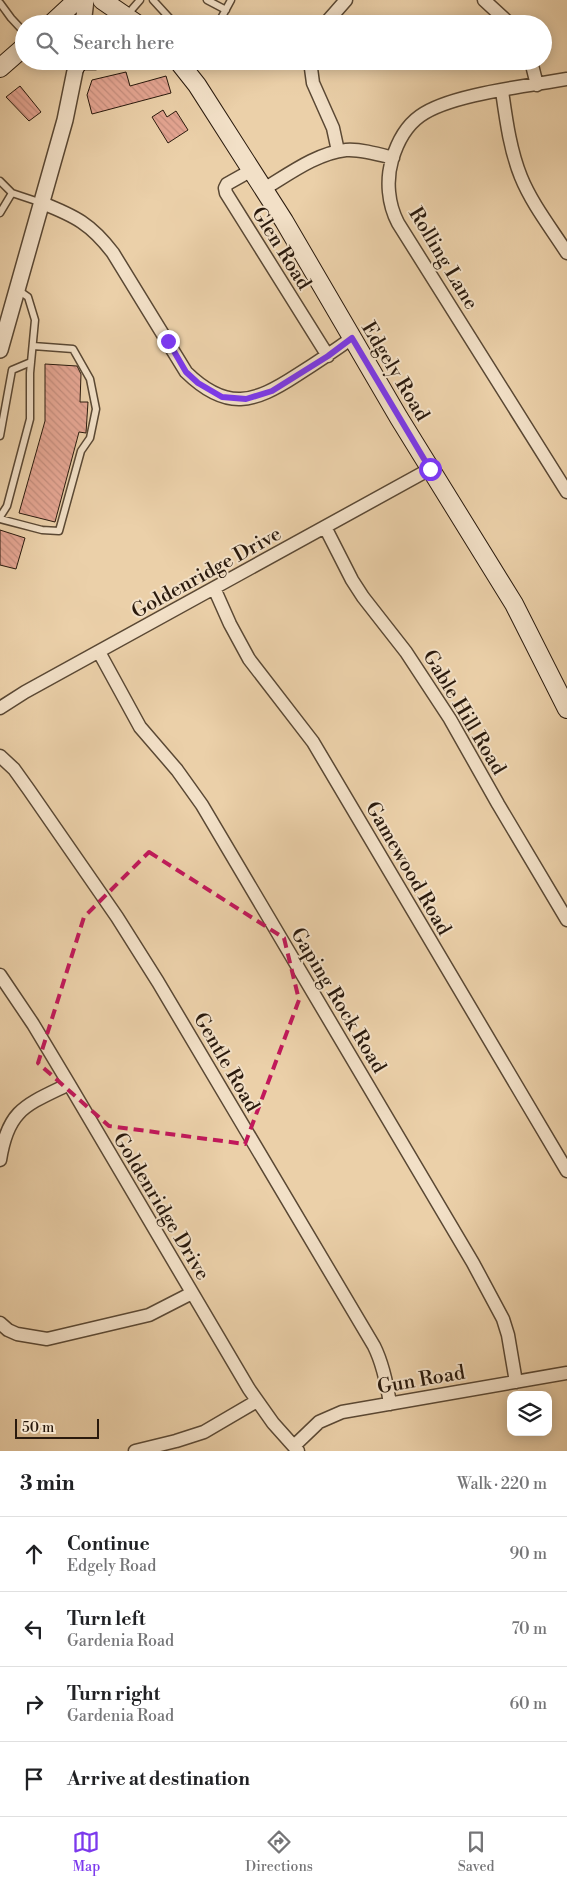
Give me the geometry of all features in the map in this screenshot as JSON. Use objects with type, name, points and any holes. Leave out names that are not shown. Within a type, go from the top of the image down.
[{"type":"main road","points":[[61,15],[77,0]]},
{"type":"main road","points":[[102,0],[124,15]]},
{"type":"main road","points":[[1,64],[15,54]]},
{"type":"main road","name":"Edgely Road","points":[[186,70],[264,189],[430,469],[514,604],[567,709]]},
{"type":"street","points":[[84,15],[86,0]]},
{"type":"street","points":[[333,15],[346,0]]},
{"type":"street","points":[[484,0],[500,15]]},
{"type":"street","points":[[0,350],[65,120],[75,70]]},
{"type":"street","points":[[311,70],[313,83],[333,128],[338,152]]},
{"type":"street","points":[[533,70],[537,85]]},
{"type":"street","name":"Rolling Lane","points":[[567,79],[502,90],[445,104],[425,112],[402,136],[389,170],[388,185],[394,216],[567,492]]},
{"type":"street","points":[[502,90],[514,157],[521,178],[567,253]]},
{"type":"street","points":[[264,189],[313,161],[338,152],[347,150],[367,152],[393,158]]},
{"type":"street","name":"Glen Road","points":[[252,170],[227,184],[225,188],[226,193],[328,356]]},
{"type":"street","points":[[42,203],[87,225],[99,235],[113,253],[186,372],[212,393],[235,399],[258,396],[283,384],[328,356],[352,338]]},
{"type":"street","name":"Goldenridge Drive","points":[[0,708],[25,692],[430,469]]},
{"type":"street","name":"Gable Hill Road","points":[[325,527],[352,580],[363,597],[406,652],[450,719],[567,920]]},
{"type":"street","name":"Gamewood Road","points":[[214,588],[230,624],[249,659],[313,742],[567,1171]]},
{"type":"street","name":"Gaping Rock Road","points":[[99,652],[140,728],[177,770],[202,805],[473,1263],[503,1320],[508,1335],[516,1382]]},
{"type":"street","name":"Gentle Road","points":[[0,756],[14,769],[35,798],[117,917],[158,982],[374,1346],[386,1380],[390,1404]]},
{"type":"street","name":"Goldenridge Drive","points":[[0,975],[33,1024],[258,1401],[273,1423],[296,1449]]},
{"type":"street","points":[[0,1160],[5,1135],[14,1116],[38,1099],[69,1084]]},
{"type":"street","points":[[0,1323],[8,1330],[17,1334],[47,1339],[141,1317],[192,1293]]},
{"type":"street","name":"Gun Road","points":[[296,1449],[314,1425],[329,1416],[342,1412],[567,1372]]},
{"type":"street","points":[[135,1451],[204,1432],[258,1401]]},
{"type":"lane","points":[[134,15],[140,0]]},
{"type":"lane","points":[[153,0],[167,15]]},
{"type":"lane","points":[[207,0],[226,10]]},
{"type":"lane","points":[[223,15],[231,0]]},
{"type":"lane","points":[[0,3],[15,22]]},
{"type":"lane","points":[[0,181],[12,193],[42,203]]},
{"type":"lane","points":[[0,213],[12,193]]},
{"type":"lane","points":[[17,290],[28,297],[35,320],[31,362],[30,419],[7,506],[0,518],[42,530],[59,531],[81,452],[90,438],[96,409],[90,379],[73,349],[33,346]]},
{"type":"lane","points":[[0,436],[12,370],[31,362]]},
{"type":"highlighted area","points":[[149,852],[284,938],[299,1000],[245,1144],[109,1126],[38,1063],[84,917]]},
{"type":"building","points":[[126,72],[130,86],[166,76],[171,93],[92,114],[87,95],[92,80]]},
{"type":"building","points":[[20,86],[41,112],[29,121],[6,97]]},
{"type":"building","points":[[163,110],[167,117],[176,111],[188,130],[168,143],[152,117]]},
{"type":"building","points":[[45,364],[77,366],[81,374],[80,402],[88,402],[86,433],[79,432],[55,522],[19,513],[45,421]]},
{"type":"building","points":[[0,530],[25,538],[16,569],[0,565]]},
{"type":"route","points":[[168,341],[186,372],[198,383],[212,393],[222,397],[246,399],[272,391],[328,356],[352,338],[430,469]]}]
